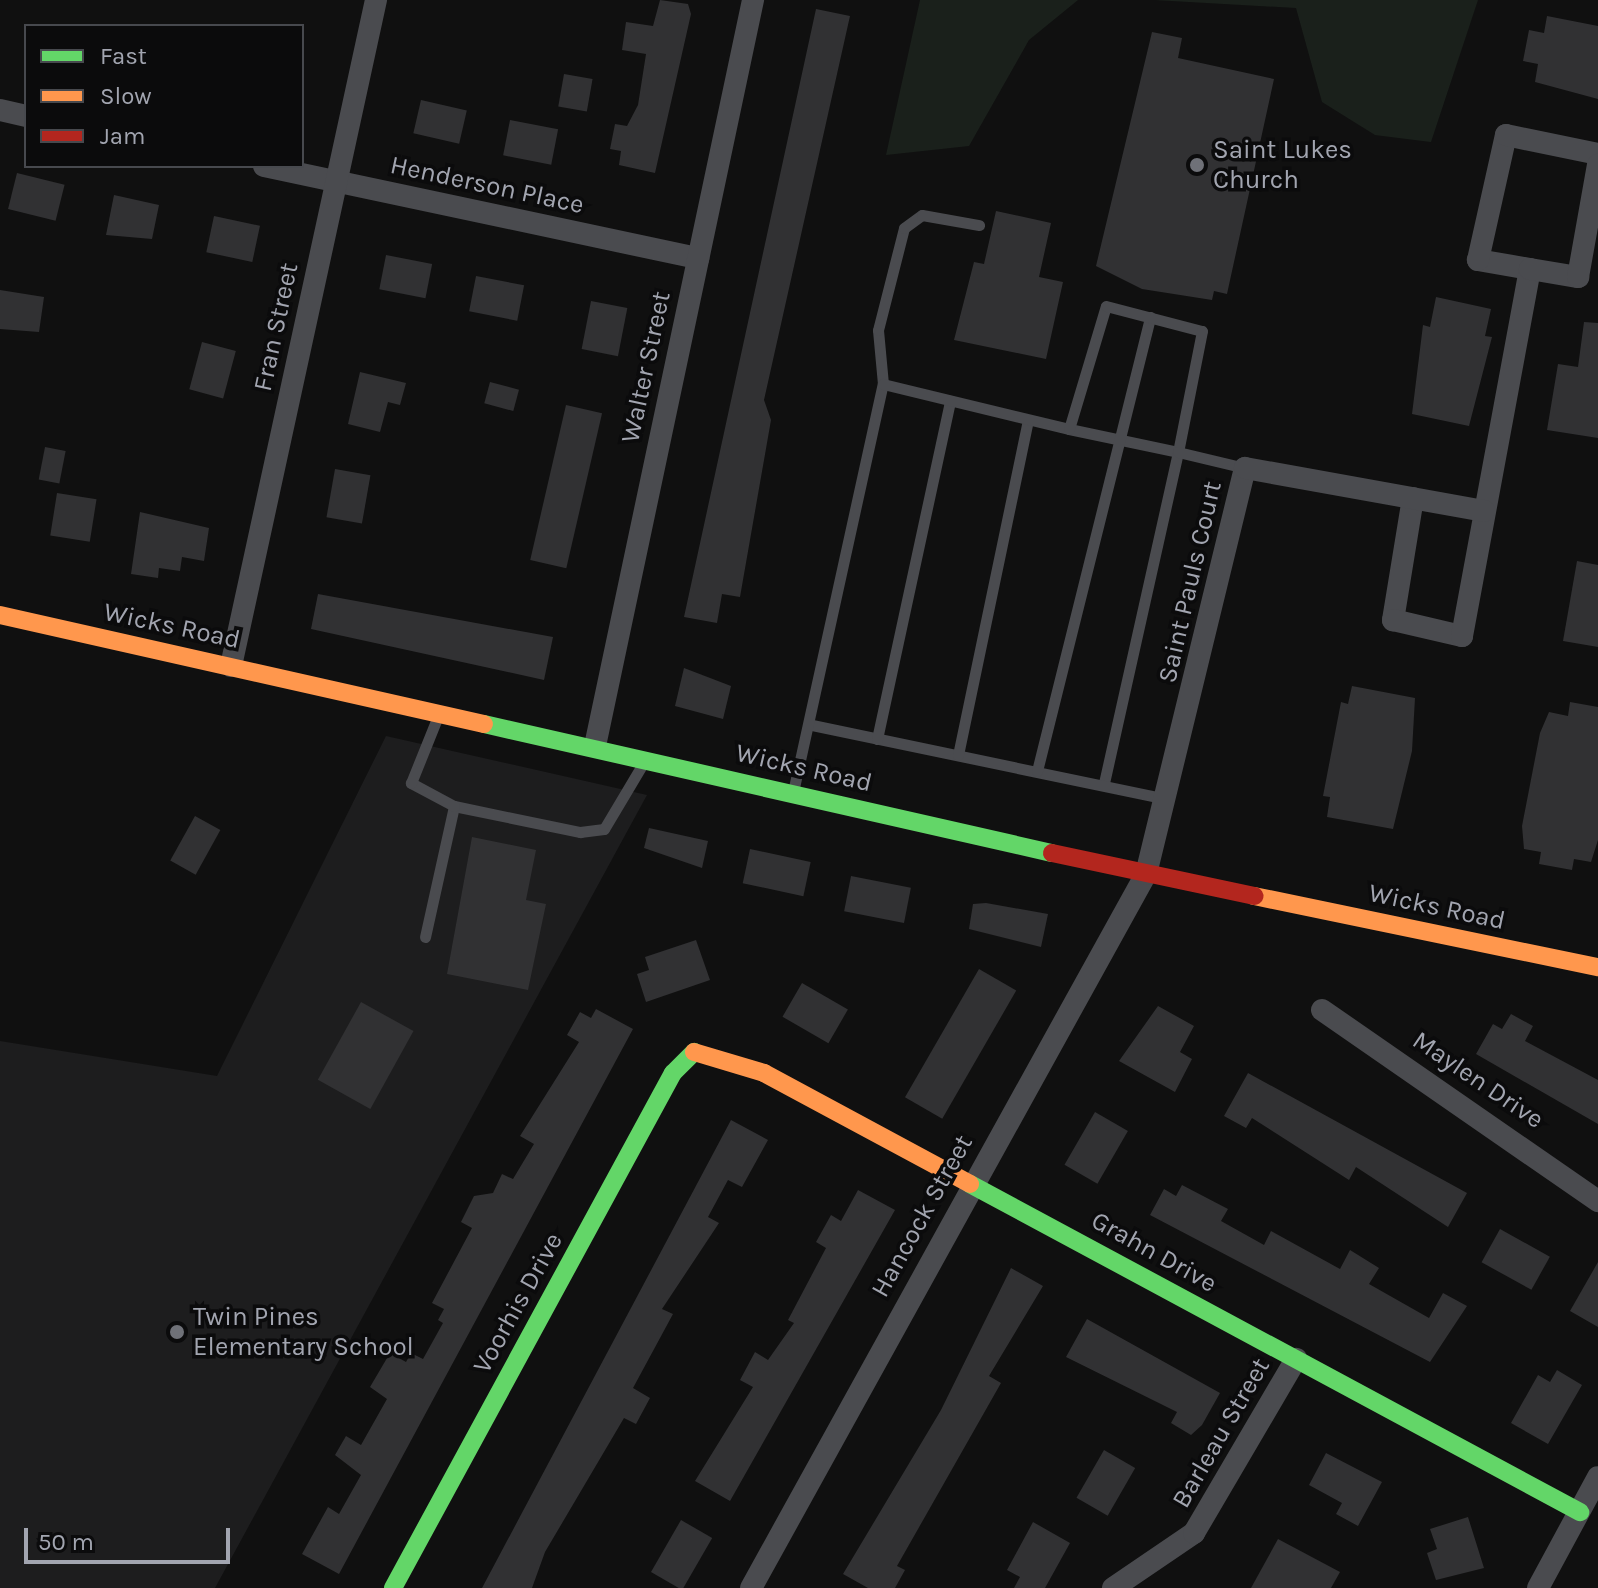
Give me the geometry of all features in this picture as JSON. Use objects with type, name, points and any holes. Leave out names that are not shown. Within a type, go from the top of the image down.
[{"type":"main road","name":"Wicks Road","points":[[0,615],[595,746],[1146,874],[1598,967]]},
{"type":"main road","name":"Grahn Drive","points":[[697,1050],[764,1073],[1580,1512]]},
{"type":"main road","name":"Voorhis Drive","points":[[393,1588],[673,1073],[697,1050]]},
{"type":"street","name":"Fran Street","points":[[231,666],[376,0]]},
{"type":"street","name":"Walter Street","points":[[595,746],[753,0]]},
{"type":"street","points":[[0,110],[24,116]]},
{"type":"street","points":[[1598,154],[1506,135],[1478,260],[1578,277],[1598,165]]},
{"type":"street","name":"Henderson Place","points":[[274,168],[698,258]]},
{"type":"street","points":[[1413,498],[1393,620],[1462,636],[1530,269]]},
{"type":"street","name":"Saint Pauls Court","points":[[1146,874],[1170,800],[1245,468],[1484,511]]},
{"type":"street","name":"Hancock Street","points":[[751,1588],[1146,874]]},
{"type":"street","name":"Maylen Drive","points":[[1322,1010],[1598,1201]]},
{"type":"street","name":"Barleau Street","points":[[1113,1588],[1194,1533],[1296,1359]]},
{"type":"street","points":[[1538,1588],[1598,1477]]},
{"type":"lane","points":[[793,792],[812,725],[883,384],[878,330],[904,228],[922,215],[979,225]]},
{"type":"lane","points":[[1069,429],[1106,306],[1202,331],[1104,784]]},
{"type":"lane","points":[[1037,771],[1114,440],[1150,317]]},
{"type":"lane","points":[[883,384],[1028,421],[1245,468]]},
{"type":"lane","points":[[877,739],[950,401]]},
{"type":"lane","points":[[958,755],[1028,421]]},
{"type":"lane","points":[[440,712],[411,783],[454,806],[580,832],[604,829],[646,758]]},
{"type":"lane","points":[[812,725],[1170,800]]},
{"type":"lane","points":[[425,937],[454,806]]},
{"type":"shaded area","points":[[920,0],[1078,0],[1029,40],[969,146],[886,155]]},
{"type":"shaded area","points":[[1154,0],[1478,0],[1431,142],[1375,135],[1322,102],[1296,8]]},
{"type":"shaded area","name":"Twin Pines Elementary School","points":[[386,736],[647,795],[215,1588],[0,1588],[0,1041],[217,1076]]},
{"type":"building","points":[[660,0],[688,4],[691,14],[655,173],[619,165],[621,151],[610,149],[615,124],[627,126],[638,105],[646,54],[622,50],[626,22],[653,26]]},
{"type":"building","points":[[816,9],[850,16],[764,400],[771,420],[740,597],[722,594],[717,623],[684,617]]},
{"type":"building","points":[[1547,16],[1598,26],[1598,99],[1535,82],[1538,64],[1523,61],[1529,30],[1544,33]]},
{"type":"building","points":[[1152,32],[1182,38],[1178,58],[1274,79],[1227,294],[1214,291],[1212,300],[1142,289],[1096,266]]},
{"type":"building","points":[[564,74],[593,79],[587,112],[558,106]]},
{"type":"building","points":[[421,100],[467,111],[459,144],[413,133]]},
{"type":"building","points":[[510,120],[558,129],[551,165],[503,155]]},
{"type":"building","points":[[17,173],[65,185],[56,221],[8,209]]},
{"type":"building","points":[[114,195],[159,205],[152,239],[106,235]]},
{"type":"building","points":[[996,211],[1051,223],[1039,277],[1063,282],[1046,359],[954,340],[974,262],[984,264]]},
{"type":"building","points":[[214,216],[260,226],[252,262],[206,252]]},
{"type":"building","points":[[386,255],[432,264],[425,298],[379,289]]},
{"type":"building","points":[[476,276],[524,285],[517,321],[469,311]]},
{"type":"building","points":[[0,290],[44,297],[39,332],[0,329]]},
{"type":"building","points":[[1436,297],[1491,309],[1485,336],[1492,337],[1469,426],[1412,414],[1423,325],[1430,327]]},
{"type":"building","points":[[591,301],[627,308],[618,356],[582,349]]},
{"type":"building","points":[[1584,322],[1598,323],[1598,438],[1547,430],[1558,364],[1578,367]]},
{"type":"building","points":[[202,342],[236,351],[223,398],[189,389]]},
{"type":"building","points":[[360,372],[406,383],[400,405],[388,402],[380,432],[348,424]]},
{"type":"building","points":[[490,382],[519,390],[513,411],[484,403]]},
{"type":"building","points":[[566,405],[602,413],[566,568],[530,560]]},
{"type":"building","points":[[45,447],[66,451],[59,483],[39,479]]},
{"type":"building","points":[[335,469],[370,475],[362,524],[326,517]]},
{"type":"building","points":[[57,493],[97,499],[90,542],[50,535]]},
{"type":"building","points":[[140,512],[209,528],[204,561],[182,557],[180,571],[159,568],[158,578],[131,574]]},
{"type":"building","points":[[1577,561],[1598,565],[1598,647],[1563,641]]},
{"type":"building","points":[[318,594],[553,637],[544,680],[311,629]]},
{"type":"building","points":[[684,668],[731,686],[723,719],[675,706]]},
{"type":"building","points":[[1352,686],[1415,698],[1412,751],[1393,829],[1327,817],[1330,797],[1323,796],[1341,702],[1348,704]]},
{"type":"building","points":[[1570,702],[1598,707],[1598,840],[1591,862],[1574,859],[1572,870],[1539,864],[1541,852],[1524,849],[1522,826],[1540,733],[1549,712],[1568,716]]},
{"type":"building","points":[[195,816],[220,830],[196,875],[170,861]]},
{"type":"building","points":[[649,828],[708,841],[702,868],[644,848]]},
{"type":"building","points":[[472,837],[536,850],[526,900],[546,904],[528,990],[447,974]]},
{"type":"building","points":[[750,849],[811,862],[803,896],[743,883]]},
{"type":"building","points":[[851,876],[911,888],[904,923],[844,911]]},
{"type":"building","points":[[986,903],[1048,914],[1041,947],[969,929],[973,904]]},
{"type":"building","points":[[696,940],[710,980],[646,1002],[637,974],[649,970],[645,957]]},
{"type":"building","points":[[979,969],[1016,990],[942,1119],[905,1097]]},
{"type":"building","points":[[802,983],[848,1009],[828,1043],[782,1017]]},
{"type":"building","points":[[361,1002],[413,1031],[370,1109],[318,1080]]},
{"type":"building","points":[[1158,1006],[1194,1026],[1180,1052],[1192,1059],[1175,1092],[1119,1061]]},
{"type":"building","points":[[596,1009],[633,1029],[339,1574],[302,1554],[328,1507],[339,1514],[361,1475],[335,1455],[346,1436],[361,1445],[387,1399],[370,1387],[390,1353],[406,1362],[411,1353],[423,1359],[443,1323],[438,1320],[444,1309],[432,1303],[472,1228],[461,1222],[474,1196],[493,1193],[502,1174],[513,1179],[534,1144],[520,1136],[579,1042],[567,1035],[580,1012],[591,1018]]},
{"type":"building","points":[[1511,1014],[1533,1026],[1525,1041],[1598,1080],[1598,1124],[1476,1054],[1493,1024],[1502,1029]]},
{"type":"building","points":[[1248,1073],[1467,1193],[1448,1227],[1356,1167],[1349,1180],[1252,1118],[1246,1128],[1224,1116]]},
{"type":"building","points":[[1095,1112],[1128,1131],[1097,1184],[1064,1165]]},
{"type":"building","points":[[731,1120],[768,1140],[742,1187],[728,1180],[708,1217],[719,1223],[662,1309],[673,1314],[633,1388],[650,1398],[636,1424],[624,1418],[545,1552],[532,1588],[482,1588]]},
{"type":"building","points":[[1182,1185],[1228,1209],[1221,1221],[1264,1245],[1271,1231],[1340,1269],[1350,1250],[1379,1268],[1369,1284],[1429,1318],[1443,1293],[1467,1306],[1430,1362],[1150,1215],[1164,1189],[1176,1196]]},
{"type":"building","points":[[858,1190],[895,1210],[730,1501],[695,1481],[753,1387],[740,1380],[755,1352],[768,1360],[794,1323],[788,1320],[826,1248],[816,1242],[831,1215],[841,1221]]},
{"type":"building","points":[[1500,1229],[1550,1257],[1531,1290],[1482,1262]]},
{"type":"building","points":[[1598,1262],[1598,1327],[1570,1311]]},
{"type":"building","points":[[1011,1268],[1043,1286],[989,1376],[1001,1383],[897,1566],[905,1570],[895,1588],[868,1588],[843,1574],[941,1410]]},
{"type":"building","points":[[1087,1319],[1220,1393],[1202,1425],[1191,1435],[1171,1423],[1177,1412],[1066,1357]]},
{"type":"building","points":[[1557,1370],[1582,1385],[1548,1444],[1511,1423],[1538,1375],[1550,1382]]},
{"type":"building","points":[[1104,1450],[1135,1468],[1108,1516],[1076,1498]]},
{"type":"building","points":[[1326,1453],[1382,1482],[1358,1526],[1336,1514],[1342,1503],[1309,1485]]},
{"type":"building","points":[[1468,1517],[1484,1568],[1436,1580],[1427,1553],[1437,1549],[1430,1529]]},
{"type":"building","points":[[681,1520],[712,1538],[683,1588],[651,1572]]},
{"type":"building","points":[[1033,1522],[1070,1543],[1045,1588],[1014,1588],[1020,1577],[1007,1570]]},
{"type":"building","points":[[1278,1539],[1340,1572],[1331,1588],[1251,1588]]},
{"type":"traffic: fast","points":[[484,724],[1052,853]]},
{"type":"traffic: fast","points":[[393,1588],[673,1073],[694,1052]]},
{"type":"traffic: fast","points":[[970,1184],[1580,1512]]},
{"type":"traffic: slow","points":[[0,615],[484,724]]},
{"type":"traffic: slow","points":[[1254,896],[1598,967]]},
{"type":"traffic: slow","points":[[694,1052],[764,1073],[970,1184]]},
{"type":"traffic: jam","points":[[1052,853],[1254,896]]},
{"type":"place","name":"Saint Lukes Church","points":[[1197,165]]},
{"type":"place","name":"Twin Pines Elementary School","points":[[177,1332]]}]
